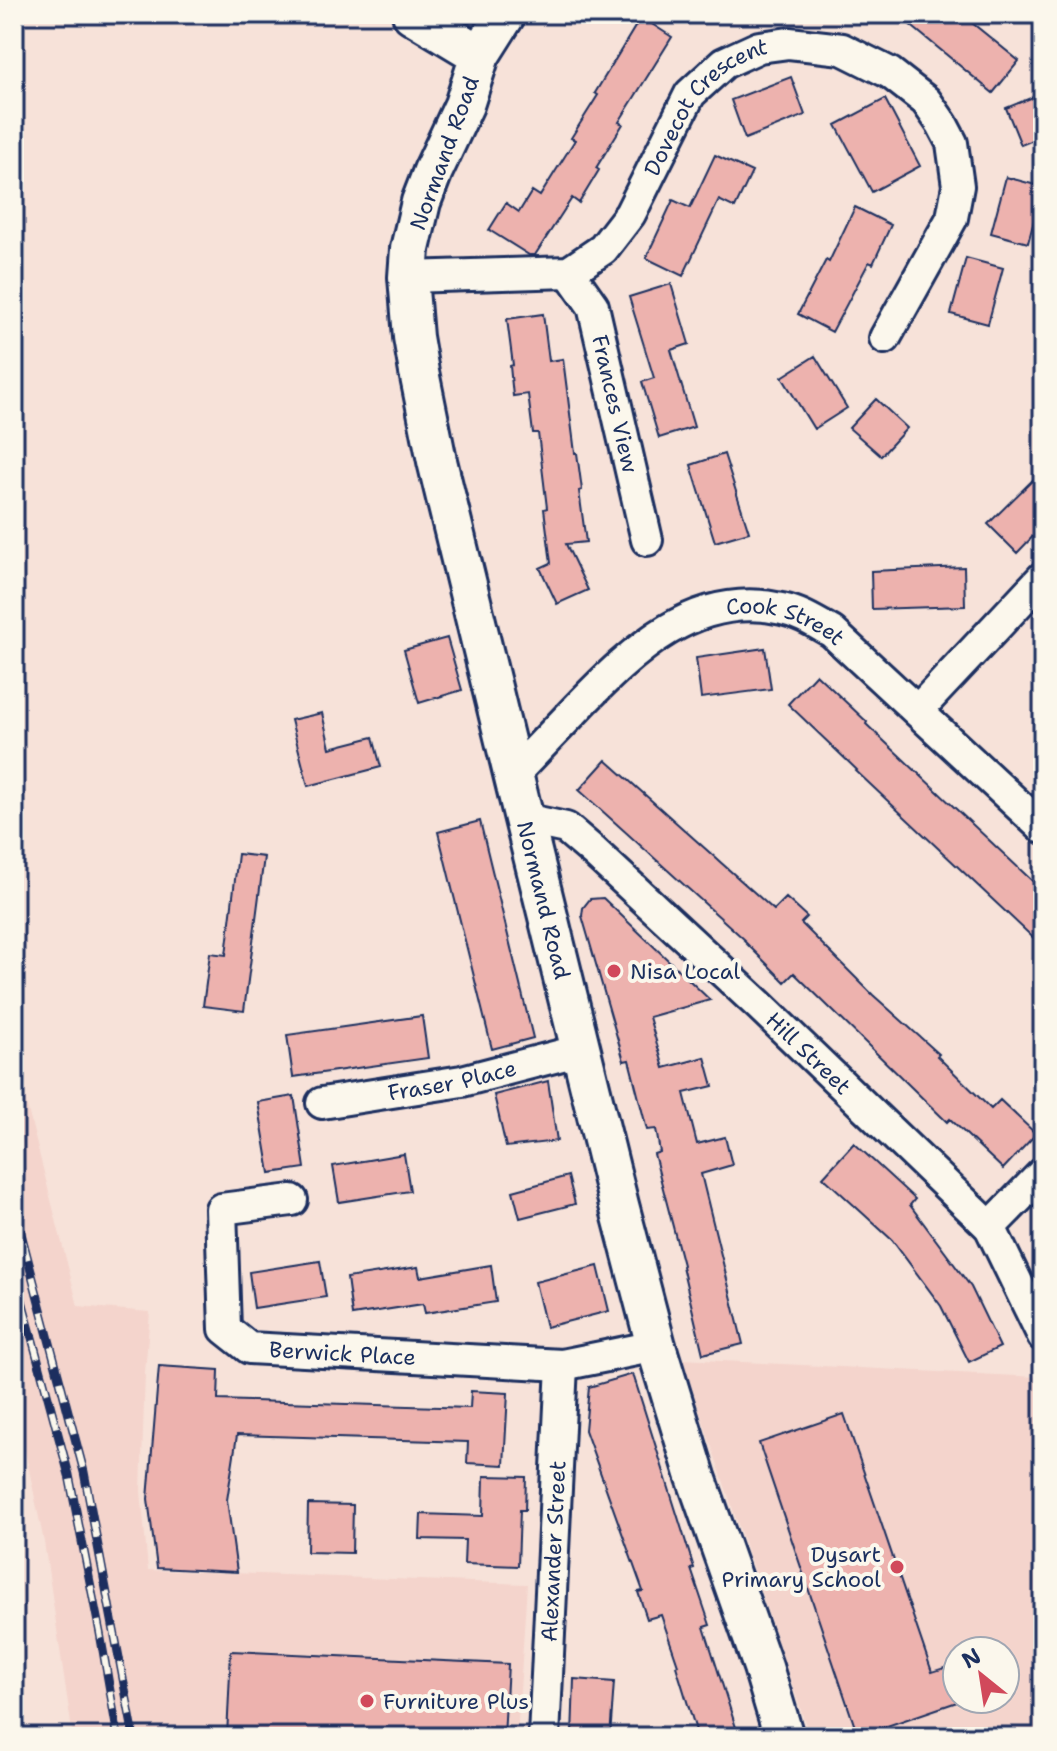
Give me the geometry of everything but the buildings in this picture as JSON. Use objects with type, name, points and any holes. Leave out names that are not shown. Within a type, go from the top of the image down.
[{"type":"main road","points":[[412,14],[480,55]]},
{"type":"main road","name":"Normand Road","points":[[506,14],[480,55],[464,105],[421,202],[410,249],[408,277],[413,337],[437,461],[656,1346],[696,1477],[758,1652],[784,1737]]},
{"type":"street","name":"Dovecot Crescent","points":[[569,272],[603,249],[630,214],[690,94],[724,63],[759,47],[789,43],[842,49],[890,73],[926,101],[952,143],[958,186],[952,218],[885,338]]},
{"type":"street","points":[[408,277],[569,272]]},
{"type":"street","name":"Frances View","points":[[569,272],[593,306],[647,540]]},
{"type":"street","points":[[918,710],[1043,577]]},
{"type":"street","name":"Cook Street","points":[[513,775],[639,648],[694,615],[714,609],[751,605],[781,608],[803,615],[832,632],[1043,828]]},
{"type":"street","name":"Hill Street","points":[[524,819],[566,828],[594,852],[990,1227],[1043,1336]]},
{"type":"street","name":"Fraser Place","points":[[322,1103],[462,1081],[581,1050]]},
{"type":"street","points":[[990,1227],[1043,1173]]},
{"type":"street","name":"Berwick Place","points":[[292,1200],[221,1209],[225,1329],[249,1348],[562,1365],[656,1346]]},
{"type":"street","name":"Alexander Street","points":[[544,1737],[562,1365]]},
{"type":"shaded area","points":[[14,1069],[25,1098],[78,1306],[150,1312],[141,1491],[148,1570],[527,1584],[517,1737],[73,1737],[44,1542],[14,1397]]},
{"type":"shaded area","name":"Dysart Primary School","points":[[682,1359],[1039,1377],[1043,1385],[1043,1737],[810,1737]]},
{"type":"railway","points":[[14,1207],[84,1472],[134,1737]]},
{"type":"railway","points":[[14,1271],[69,1475],[118,1737]]},
{"type":"place","name":"Nisa Local","points":[[614,971]]},
{"type":"place","name":"Dysart Primary School","points":[[897,1567]]},
{"type":"place","name":"Furniture Plus","points":[[367,1701]]}]
